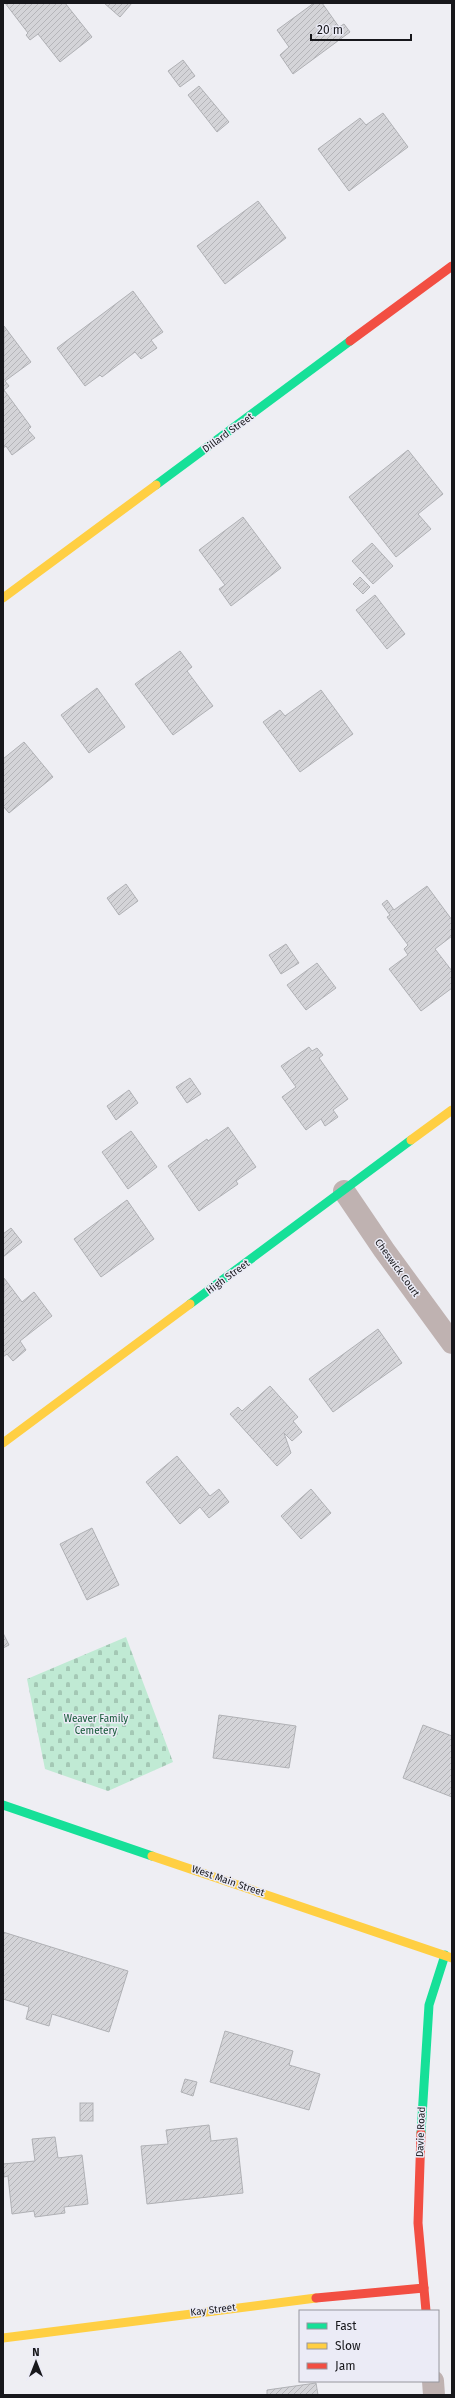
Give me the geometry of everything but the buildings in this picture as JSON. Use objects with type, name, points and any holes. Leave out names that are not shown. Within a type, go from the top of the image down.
[{"type":"street","name":"Dillard Street","points":[[3,598],[452,266]]},
{"type":"street","name":"High Street","points":[[3,1443],[452,1110]]},
{"type":"street","name":"Cheswick Court","points":[[344,1191],[384,1250],[452,1343]]},
{"type":"street","name":"West Main Street","points":[[3,1805],[449,1957]]},
{"type":"street","name":"Davie Road","points":[[426,2310],[418,2223],[423,2078],[429,2005],[449,1957]]},
{"type":"street","name":"Kay Street","points":[[3,2338],[296,2300],[424,2288]]},
{"type":"street","points":[[433,2382],[434,2395]]},
{"type":"green space","name":"Weaver Family Cemetery","points":[[126,1637],[173,1762],[108,1791],[45,1769],[27,1679]]},
{"type":"traffic: fast","points":[[156,485],[350,341]]},
{"type":"traffic: fast","points":[[190,1304],[411,1140]]},
{"type":"traffic: fast","points":[[3,1805],[152,1856]]},
{"type":"traffic: fast","points":[[421,2133],[429,2005],[445,1955]]},
{"type":"traffic: slow","points":[[3,598],[156,485]]},
{"type":"traffic: slow","points":[[411,1140],[452,1110]]},
{"type":"traffic: slow","points":[[3,1443],[190,1304]]},
{"type":"traffic: slow","points":[[152,1856],[452,1958]]},
{"type":"traffic: slow","points":[[3,2338],[316,2298]]},
{"type":"traffic: jam","points":[[350,341],[452,266]]},
{"type":"traffic: jam","points":[[421,2133],[418,2223],[426,2310]]},
{"type":"traffic: jam","points":[[316,2298],[424,2288]]}]
